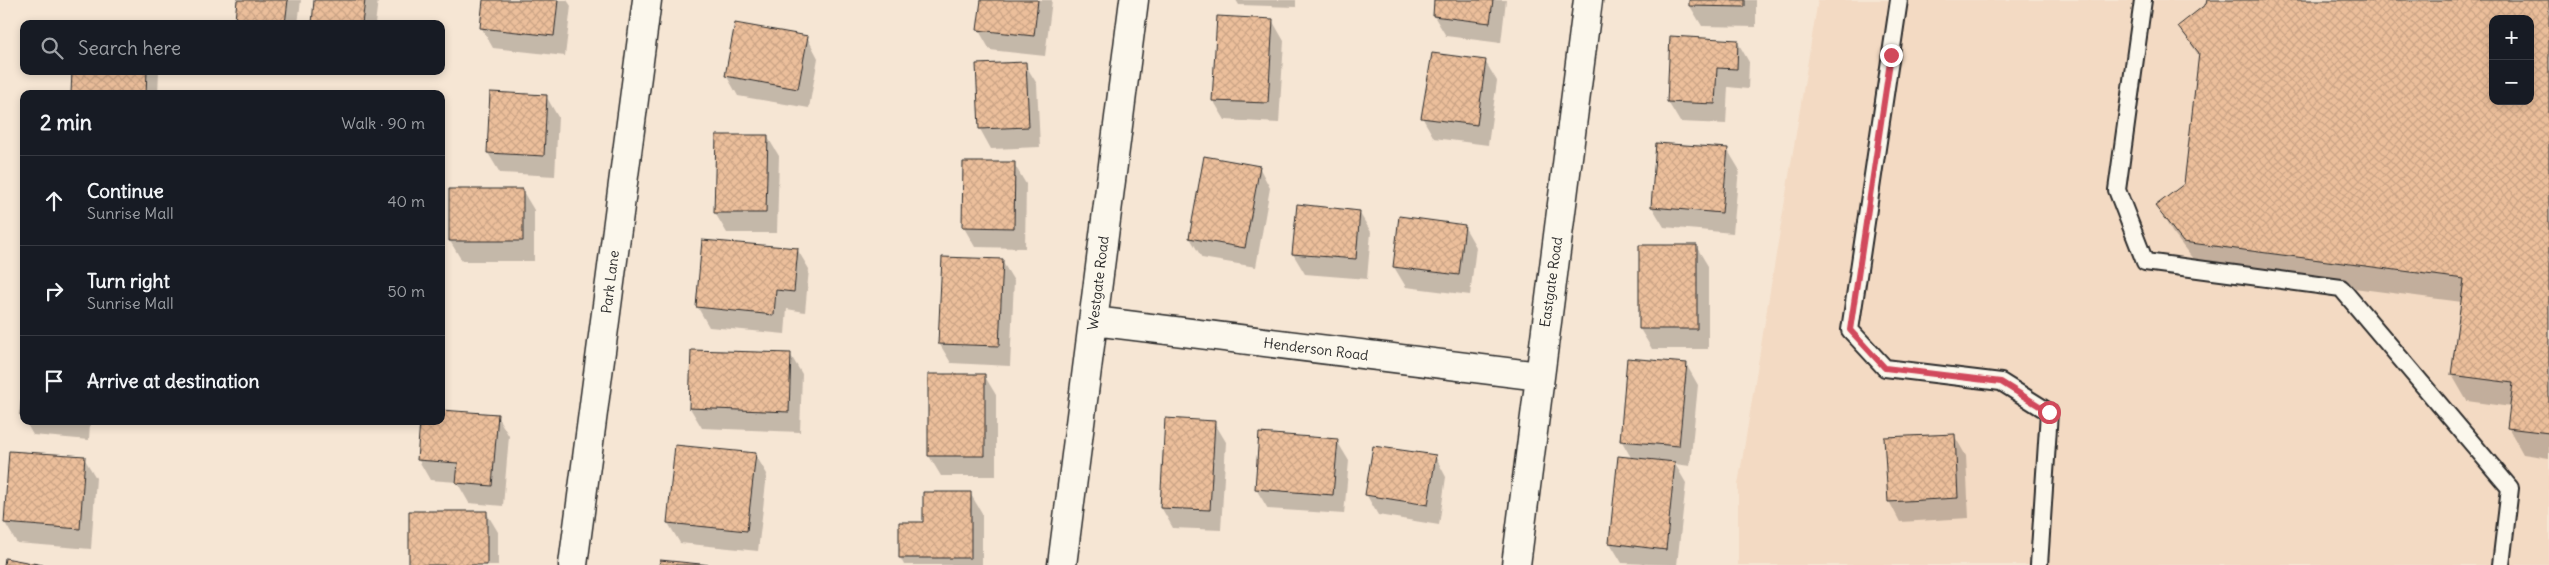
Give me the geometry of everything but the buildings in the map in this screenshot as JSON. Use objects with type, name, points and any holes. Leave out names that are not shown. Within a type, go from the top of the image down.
[{"type":"street","name":"Park Lane","points":[[573,565],[647,0]]},
{"type":"street","name":"Westgate Road","points":[[1062,565],[1134,0]]},
{"type":"street","name":"Eastgate Road","points":[[1516,565],[1588,0]]},
{"type":"street","name":"Henderson Road","points":[[1094,321],[1539,376]]},
{"type":"lane","points":[[1899,0],[1850,330],[1885,368],[2001,382],[2049,412],[2039,565]]},
{"type":"lane","points":[[2143,0],[2117,190],[2145,262],[2341,288],[2510,488],[2501,565]]},
{"type":"shaded area","points":[[1818,0],[2549,0],[2549,565],[1738,565],[1738,485]]},
{"type":"route","points":[[1891,55],[1850,330],[1885,368],[2001,382],[2049,412]]}]
